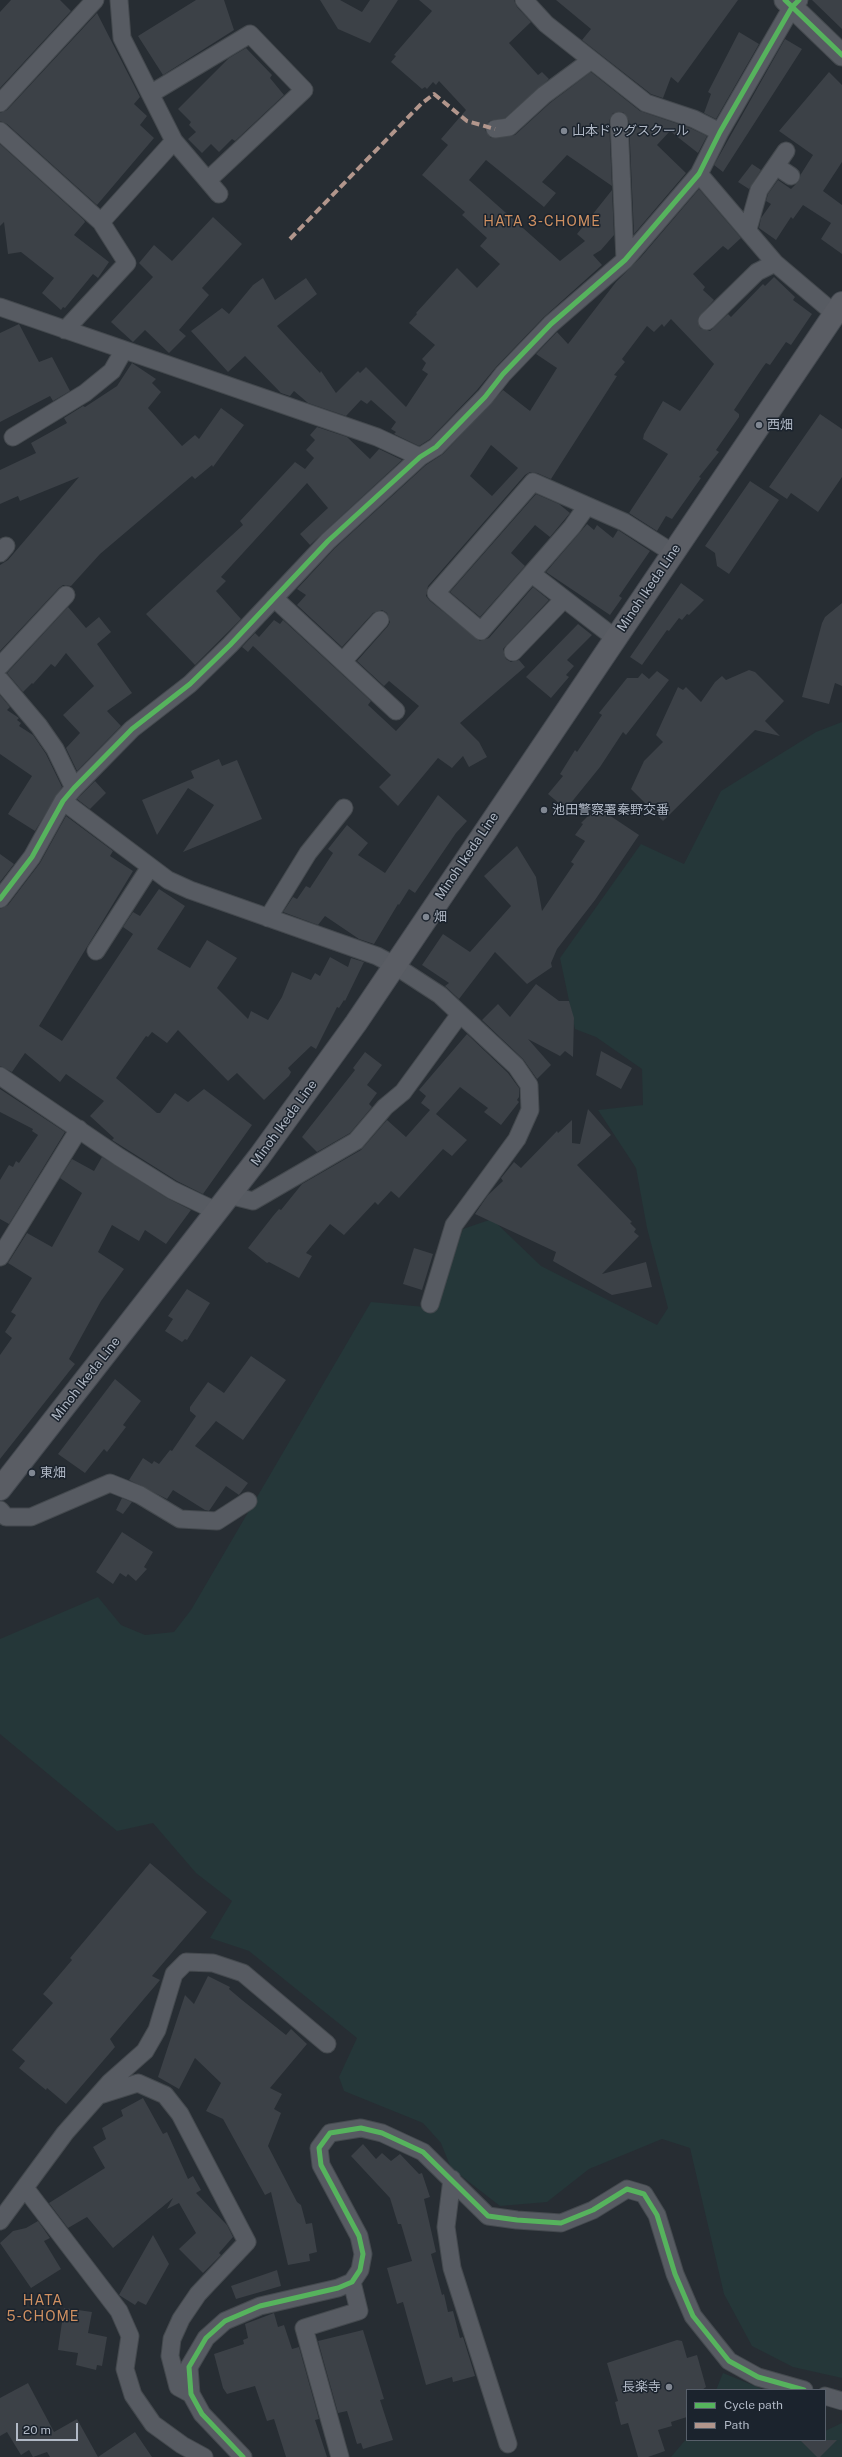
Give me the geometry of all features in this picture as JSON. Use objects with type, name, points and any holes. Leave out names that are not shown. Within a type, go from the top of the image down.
[{"type":"main road","name":"Minoh Ikeda Line","points":[[0,1489],[259,1157],[351,1030],[838,309]]},
{"type":"street","points":[[0,103],[95,0]]},
{"type":"street","points":[[119,0],[122,38],[152,93],[174,141],[219,194]]},
{"type":"street","points":[[524,0],[546,24],[590,61],[646,103],[694,119],[720,132]]},
{"type":"street","points":[[0,899],[32,857],[63,801],[74,788],[132,729],[190,684],[328,541],[420,457],[436,447],[486,397],[503,374],[551,324],[625,260],[699,174],[720,132],[792,2],[842,55]]},
{"type":"street","points":[[152,93],[250,34],[304,90],[208,180]]},
{"type":"street","points":[[495,129],[508,126],[544,95],[590,61]]},
{"type":"street","points":[[620,121],[625,260]]},
{"type":"street","points":[[0,131],[101,222],[127,263],[64,330]]},
{"type":"street","points":[[101,222],[174,141]]},
{"type":"street","points":[[748,229],[759,190],[786,151]]},
{"type":"street","points":[[776,166],[791,176]]},
{"type":"street","points":[[699,174],[748,229],[775,264],[838,309]]},
{"type":"street","points":[[707,321],[757,272],[775,264]]},
{"type":"street","points":[[0,307],[377,437],[420,457]]},
{"type":"street","points":[[13,437],[84,393],[112,371],[124,350]]},
{"type":"street","points":[[587,506],[532,574],[482,631],[436,592],[533,482],[624,522],[673,553]]},
{"type":"street","points":[[532,574],[563,600],[615,638]]},
{"type":"street","points":[[0,666],[66,595]]},
{"type":"street","points":[[274,598],[396,711]]},
{"type":"street","points":[[513,652],[563,600]]},
{"type":"street","points":[[343,661],[380,620]]},
{"type":"street","points":[[0,680],[39,726],[55,749],[74,788]]},
{"type":"street","points":[[63,801],[168,880],[190,890],[376,956],[394,965],[440,995],[516,1066],[529,1085],[530,1110],[517,1139],[454,1225],[430,1304]]},
{"type":"street","points":[[268,918],[308,853],[344,808]]},
{"type":"street","points":[[96,951],[150,867]]},
{"type":"street","points":[[0,1076],[119,1157],[172,1190],[223,1203],[253,1200],[356,1140],[385,1107],[403,1092],[460,1014]]},
{"type":"street","points":[[0,1257],[79,1129]]},
{"type":"street","points":[[0,1510],[6,1517],[32,1517],[110,1483],[140,1495],[180,1519],[217,1521],[248,1501]]},
{"type":"street","points":[[0,2221],[65,2133],[110,2082],[145,2051],[157,2030],[174,1974],[186,1962],[213,1963],[243,1973],[327,2044]]},
{"type":"street","points":[[100,2095],[138,2083],[165,2095],[180,2114],[247,2242],[198,2294],[181,2319],[172,2339],[170,2356],[178,2386],[190,2394],[202,2414],[243,2457]]},
{"type":"street","points":[[190,2394],[189,2367],[206,2338],[225,2321],[260,2306],[338,2288],[352,2282],[360,2270],[363,2254],[359,2236],[321,2165],[319,2148],[330,2133],[360,2128],[382,2133],[423,2152],[488,2216],[517,2220],[562,2223],[593,2210],[627,2189],[644,2194],[657,2214],[675,2274],[693,2316],[729,2361],[758,2377],[800,2389]]},
{"type":"street","points":[[452,2179],[446,2227],[452,2268],[508,2444]]},
{"type":"street","points":[[25,2188],[119,2311],[130,2336],[125,2369],[133,2395],[153,2424],[182,2445],[204,2457]]},
{"type":"street","points":[[340,2457],[304,2328],[359,2311],[352,2282]]},
{"type":"street","points":[[826,2396],[842,2401]]},
{"type":"shaded area","points":[[842,722],[842,2378],[793,2367],[752,2346],[724,2294],[690,2148],[662,2139],[589,2169],[547,2202],[500,2206],[451,2168],[441,2143],[423,2123],[344,2091],[339,2077],[357,2038],[249,1951],[210,1938],[232,1901],[196,1873],[153,1823],[117,1831],[0,1734],[0,1639],[98,1597],[121,1625],[145,1635],[174,1632],[191,1610],[371,1302],[436,1308],[463,1229],[492,1219],[541,1266],[657,1325],[668,1308],[647,1228],[636,1168],[598,1110],[643,1105],[642,1069],[596,1037],[575,1029],[560,958],[641,844],[684,864],[721,791],[816,732]]},
{"type":"shaded area","points":[[723,2373],[762,2389],[716,2389]]},
{"type":"shaded area","points":[[842,2423],[842,2457],[671,2457],[686,2439],[686,2441],[826,2441],[826,2431]]},
{"type":"building","points":[[11,0],[60,0],[71,11],[0,88],[0,12]]},
{"type":"building","points":[[196,0],[224,0],[234,30],[163,75],[138,36]]},
{"type":"building","points":[[320,0],[340,0],[362,12],[370,0],[398,0],[370,43],[338,29]]},
{"type":"building","points":[[419,0],[514,0],[517,7],[531,22],[509,43],[538,75],[542,72],[549,79],[505,118],[489,121],[485,130],[491,138],[515,135],[550,103],[591,72],[640,111],[690,128],[707,136],[698,153],[670,131],[657,145],[686,173],[634,234],[629,121],[623,112],[613,113],[609,121],[612,186],[567,155],[542,182],[556,193],[544,207],[486,160],[469,180],[560,261],[585,241],[577,234],[612,190],[614,235],[601,250],[593,255],[602,265],[544,317],[430,439],[419,446],[394,434],[396,432],[391,429],[396,422],[371,400],[367,404],[361,400],[346,416],[308,403],[294,391],[290,396],[281,393],[245,356],[228,372],[191,331],[222,308],[229,314],[253,285],[263,278],[275,300],[306,278],[317,294],[277,326],[320,373],[321,371],[336,393],[358,371],[360,373],[366,367],[406,407],[428,374],[422,370],[426,363],[422,359],[435,345],[409,323],[417,314],[416,313],[457,268],[477,288],[500,264],[480,246],[487,238],[462,215],[465,212],[422,175],[448,145],[441,139],[466,110],[439,81],[436,85],[433,82],[427,89],[425,87],[422,89],[391,62],[396,56],[394,55],[432,11]]},
{"type":"building","points":[[556,0],[738,0],[678,83],[671,77],[663,98],[651,94],[582,40],[591,29]]},
{"type":"building","points":[[812,0],[842,0],[842,29]]},
{"type":"building","points":[[97,13],[140,97],[134,104],[147,116],[140,125],[154,138],[97,205],[7,124],[0,121],[0,113],[7,110]]},
{"type":"building","points":[[739,32],[759,44],[716,119],[704,113],[711,94],[708,92]]},
{"type":"building","points":[[785,39],[802,49],[723,172],[714,165]]},
{"type":"building","points":[[246,48],[272,75],[270,78],[284,95],[235,141],[232,139],[219,152],[211,144],[202,153],[188,139],[196,132],[189,125],[191,122],[178,109],[229,58]]},
{"type":"building","points":[[829,72],[842,85],[842,162],[823,191],[842,205],[842,254],[821,239],[831,223],[803,205],[793,219],[791,217],[776,240],[759,228],[761,218],[771,204],[766,201],[768,194],[778,180],[791,189],[799,181],[801,174],[813,155],[779,131]]},
{"type":"building","points":[[0,144],[84,220],[85,222],[74,235],[109,262],[98,278],[93,274],[65,308],[63,307],[61,310],[42,293],[54,278],[21,252],[8,254],[4,222],[0,226]]},
{"type":"building","points":[[752,164],[761,170],[749,189],[738,182]]},
{"type":"building","points":[[699,189],[741,238],[728,250],[723,246],[693,274],[705,287],[703,290],[714,300],[698,318],[700,328],[710,331],[728,314],[731,317],[763,284],[765,286],[774,277],[795,297],[793,300],[812,314],[791,345],[786,342],[770,365],[766,363],[763,367],[734,410],[739,414],[739,417],[716,450],[719,452],[699,477],[701,478],[672,519],[666,516],[657,531],[629,513],[668,454],[643,439],[644,434],[663,401],[680,411],[714,364],[671,319],[664,327],[662,324],[654,332],[647,326],[622,359],[625,362],[614,375],[617,376],[551,479],[537,473],[530,472],[525,475],[428,586],[426,596],[430,601],[480,641],[489,638],[533,587],[549,600],[503,649],[506,659],[511,662],[519,660],[525,667],[460,723],[479,742],[487,757],[469,767],[463,756],[452,768],[438,758],[398,806],[379,787],[391,775],[253,646],[248,652],[242,647],[255,633],[259,637],[274,620],[280,624],[283,620],[371,701],[368,705],[396,731],[419,706],[389,681],[384,686],[357,661],[388,626],[390,622],[387,613],[382,610],[373,613],[342,647],[297,605],[306,595],[297,589],[335,548],[426,465],[443,454],[503,390],[530,411],[557,368],[536,354],[557,332],[568,344],[616,282],[641,257]],"holes":[[[491,445],[518,468],[492,496],[470,476]]]},
{"type":"building","points":[[213,217],[242,244],[202,288],[209,295],[179,330],[186,336],[169,353],[145,330],[133,342],[111,322],[153,277],[139,263],[154,245],[172,261]]},
{"type":"building","points":[[19,324],[39,362],[52,357],[70,391],[53,401],[50,396],[0,422],[0,333]]},
{"type":"building","points":[[132,363],[156,379],[152,383],[161,392],[148,408],[182,446],[195,435],[199,439],[221,408],[244,425],[213,467],[212,465],[195,479],[192,476],[100,554],[71,586],[63,585],[59,588],[0,651],[0,565],[8,560],[79,477],[20,501],[18,496],[0,504],[0,470],[36,453],[31,443],[67,423],[64,418],[83,406],[85,407],[117,386]]},
{"type":"building","points":[[820,414],[842,429],[842,477],[818,512],[791,493],[787,499],[769,487]]},
{"type":"building","points":[[317,427],[347,437],[370,459],[379,449],[402,460],[310,545],[300,534],[328,508],[307,483],[221,577],[226,581],[216,591],[241,619],[195,665],[146,614],[243,525],[240,521],[295,462],[305,469],[314,458],[306,450],[315,440],[310,435]]},
{"type":"building","points":[[750,481],[779,500],[729,574],[717,566],[715,553],[705,546]]},
{"type":"building","points":[[536,494],[559,504],[570,513],[550,537],[535,525],[511,553],[525,566],[480,617],[450,592]]},
{"type":"building","points":[[587,524],[594,530],[597,525],[613,538],[618,530],[650,551],[619,596],[622,598],[610,615],[546,572]]},
{"type":"building","points":[[681,583],[704,600],[689,615],[687,614],[682,620],[679,618],[669,631],[667,630],[642,665],[630,657]]},
{"type":"building","points":[[842,603],[842,686],[835,683],[829,704],[802,697],[822,623],[825,617]]},
{"type":"building","points":[[68,607],[86,628],[99,617],[111,632],[97,644],[132,693],[107,711],[121,726],[77,771],[66,748],[80,733],[63,715],[94,686],[66,653],[55,667],[51,664],[33,684],[32,683],[23,692],[7,673]]},
{"type":"building","points":[[578,624],[592,635],[567,660],[574,666],[566,675],[569,677],[551,698],[526,677]]},
{"type":"building","points":[[749,670],[755,672],[784,701],[765,721],[780,736],[755,730],[663,821],[631,789],[644,761],[663,742],[656,735],[678,687],[683,690],[686,687],[701,702],[715,682],[722,676],[726,680]]},
{"type":"building","points":[[657,671],[669,680],[626,735],[623,732],[600,767],[566,809],[548,794],[563,776],[560,774],[575,750],[577,752],[602,715],[599,713],[627,678],[638,678],[642,673],[649,679]]},
{"type":"building","points":[[0,695],[10,707],[7,710],[19,718],[17,720],[21,723],[19,726],[33,735],[46,754],[62,787],[35,831],[8,814],[32,776],[0,754]]},
{"type":"building","points":[[219,759],[222,766],[237,760],[262,819],[183,852],[214,805],[188,788],[157,835],[142,800],[194,778],[191,771]]},
{"type":"building","points":[[95,781],[106,793],[90,809],[77,799]]},
{"type":"building","points":[[438,795],[467,821],[456,833],[415,893],[409,889],[399,905],[398,904],[374,944],[359,939],[325,916],[318,925],[283,912],[293,897],[297,899],[306,886],[310,888],[333,853],[328,849],[347,825],[368,843],[358,855],[385,873]]},
{"type":"building","points":[[597,807],[639,835],[595,900],[557,949],[551,963],[552,967],[527,984],[495,952],[459,999],[445,986],[449,983],[422,965],[443,934],[470,952],[511,906],[484,876],[517,846],[536,877],[542,911],[574,864],[571,862],[585,841],[575,835],[583,824],[581,823]]},
{"type":"building","points":[[66,816],[113,851],[110,856],[133,871],[39,1026],[62,1041],[133,934],[123,927],[133,912],[140,916],[159,889],[185,906],[157,949],[190,968],[207,940],[237,958],[217,988],[248,1019],[251,1011],[268,1020],[282,997],[292,972],[311,980],[315,973],[320,976],[330,957],[348,967],[351,958],[364,962],[345,1001],[344,1000],[339,1008],[337,1007],[316,1049],[311,1046],[288,1068],[291,1072],[289,1076],[264,1100],[237,1073],[228,1081],[178,1030],[167,1043],[152,1032],[148,1037],[146,1036],[116,1078],[157,1113],[160,1113],[175,1093],[188,1102],[204,1089],[252,1125],[203,1194],[177,1181],[112,1140],[114,1138],[90,1116],[104,1101],[66,1074],[60,1082],[25,1053],[12,1072],[0,1066],[0,909],[8,905],[40,863]]},
{"type":"building","points":[[0,854],[14,864],[0,882]]},
{"type":"building","points":[[536,984],[559,1001],[569,1001],[574,1018],[573,1057],[565,1051],[560,1056],[528,1039],[551,1065],[537,1079],[523,1059],[482,1020],[498,1004],[510,1017]]},
{"type":"building","points":[[467,1034],[508,1073],[519,1088],[519,1097],[517,1100],[519,1102],[501,1125],[484,1112],[488,1108],[460,1087],[436,1114],[467,1140],[452,1156],[443,1149],[399,1198],[391,1191],[378,1205],[375,1202],[344,1235],[330,1224],[306,1253],[312,1256],[299,1278],[269,1262],[267,1263],[248,1248],[273,1216],[279,1209],[281,1210],[302,1184],[361,1150],[387,1120],[406,1137],[430,1110],[421,1103],[426,1096],[419,1090]]},
{"type":"building","points":[[601,1051],[632,1068],[621,1089],[596,1075]]},
{"type":"building","points":[[365,1052],[382,1065],[367,1085],[377,1093],[369,1104],[372,1107],[350,1133],[317,1152],[302,1137],[355,1070],[353,1068]]},
{"type":"building","points":[[0,1089],[65,1132],[9,1224],[0,1219],[0,1180],[9,1165],[13,1167],[16,1161],[19,1163],[38,1135],[32,1131],[33,1129],[0,1112]]},
{"type":"building","points":[[588,1109],[611,1135],[577,1165],[632,1222],[630,1223],[636,1229],[634,1232],[639,1236],[602,1274],[646,1262],[652,1287],[612,1295],[553,1261],[556,1252],[475,1214],[488,1195],[503,1181],[501,1178],[514,1162],[521,1168],[557,1131],[558,1133],[572,1120],[572,1143],[580,1144]]},
{"type":"building","points":[[102,1157],[167,1198],[191,1210],[166,1244],[145,1230],[139,1241],[112,1225],[98,1252],[124,1269],[101,1301],[69,1359],[75,1364],[0,1459],[0,1355],[12,1338],[5,1332],[16,1315],[11,1312],[32,1278],[8,1263],[27,1233],[52,1247],[82,1193],[60,1178],[72,1159],[94,1171]]},
{"type":"building","points":[[414,1248],[433,1254],[422,1290],[403,1284]]},
{"type":"building","points":[[187,1289],[210,1303],[187,1340],[185,1339],[182,1342],[165,1331],[173,1319],[168,1316]]},
{"type":"building","points":[[251,1356],[286,1380],[243,1440],[216,1421],[195,1446],[248,1483],[239,1495],[226,1486],[209,1511],[173,1490],[167,1499],[129,1480],[143,1458],[152,1464],[154,1461],[159,1464],[170,1450],[172,1451],[196,1416],[190,1411],[190,1407],[208,1382],[224,1393]]},
{"type":"building","points":[[115,1379],[141,1401],[123,1425],[126,1427],[107,1452],[104,1449],[85,1473],[58,1454]]},
{"type":"building","points":[[122,1498],[132,1502],[123,1514],[116,1510]]},
{"type":"building","points":[[122,1532],[153,1552],[144,1567],[147,1569],[136,1581],[128,1574],[126,1577],[120,1573],[113,1584],[96,1572]]},
{"type":"building","points":[[150,1863],[207,1912],[152,1976],[160,1980],[110,2039],[115,2047],[66,2104],[19,2068],[25,2061],[12,2050],[53,2003],[43,1994],[72,1960],[70,1958]]},
{"type":"building","points":[[208,1976],[230,1987],[229,1989],[286,2035],[291,2029],[307,2044],[270,2088],[282,2094],[274,2109],[281,2113],[268,2146],[297,2202],[301,2205],[306,2224],[312,2223],[317,2252],[309,2254],[310,2261],[288,2265],[271,2192],[265,2195],[223,2119],[206,2111],[221,2083],[195,2058],[179,2089],[158,2077],[185,1995],[194,2004]]},
{"type":"building","points":[[143,2098],[163,2134],[167,2132],[188,2179],[193,2176],[201,2190],[196,2193],[227,2225],[233,2237],[219,2253],[221,2255],[203,2273],[179,2249],[196,2233],[179,2203],[167,2209],[173,2198],[113,2248],[87,2217],[68,2228],[49,2203],[105,2168],[93,2147],[106,2139],[102,2128],[123,2116],[121,2110]]},
{"type":"building","points":[[363,2144],[376,2159],[382,2153],[391,2161],[400,2154],[419,2174],[422,2173],[430,2197],[424,2199],[436,2252],[431,2254],[442,2295],[444,2294],[448,2312],[453,2311],[460,2338],[463,2337],[475,2376],[453,2382],[452,2377],[426,2385],[403,2302],[397,2304],[387,2268],[412,2261],[401,2224],[398,2224],[390,2198],[351,2156]]},
{"type":"building","points":[[38,2221],[50,2238],[44,2241],[61,2269],[31,2288],[0,2243],[13,2231],[26,2228]]},
{"type":"building","points":[[153,2235],[169,2264],[146,2305],[138,2301],[135,2305],[119,2295]]},
{"type":"building","points":[[277,2270],[281,2286],[236,2299],[231,2286]]},
{"type":"building","points":[[64,2308],[92,2312],[88,2333],[107,2337],[102,2366],[97,2365],[96,2370],[76,2365],[78,2353],[58,2350]]},
{"type":"building","points":[[274,2313],[278,2327],[284,2325],[292,2349],[299,2347],[319,2419],[315,2420],[327,2457],[286,2457],[274,2419],[267,2421],[255,2386],[227,2394],[223,2388],[214,2354],[244,2344],[243,2340],[248,2338],[245,2324]]},
{"type":"building","points":[[363,2330],[384,2399],[380,2400],[393,2440],[363,2449],[361,2443],[357,2444],[347,2411],[338,2413],[318,2341]]},
{"type":"building","points":[[677,2340],[682,2341],[687,2358],[697,2355],[706,2387],[703,2389],[686,2389],[686,2417],[671,2422],[672,2426],[658,2430],[665,2451],[648,2457],[638,2457],[628,2423],[621,2425],[615,2402],[618,2401],[607,2363]]},
{"type":"building","points":[[28,2383],[54,2432],[77,2419],[98,2457],[50,2457],[47,2452],[33,2457],[29,2450],[21,2455],[7,2432],[0,2436],[0,2398]]},
{"type":"building","points":[[135,2432],[152,2457],[98,2457]]},
{"type":"building","points":[[837,2440],[820,2457],[817,2457],[801,2441]]},
{"type":"marked path","points":[[290,239],[421,104],[434,94],[467,121],[495,129]]},
{"type":"cycle path","points":[[785,0],[842,55]]},
{"type":"cycle path","points":[[0,899],[32,857],[63,801],[74,788],[132,729],[190,684],[230,645],[328,541],[420,457],[436,447],[485,397],[503,374],[551,324],[625,260],[699,174],[720,132],[792,7],[799,0]]},
{"type":"cycle path","points":[[243,2457],[202,2414],[191,2394],[189,2367],[206,2338],[225,2321],[260,2306],[338,2288],[352,2282],[360,2270],[363,2254],[359,2236],[321,2165],[319,2148],[330,2133],[361,2128],[382,2133],[423,2152],[488,2216],[517,2220],[561,2223],[593,2210],[627,2189],[644,2194],[657,2215],[675,2274],[693,2316],[729,2361],[758,2377],[800,2389]]},
{"type":"place","name":"山本ドッグスクール","points":[[564,131]]},
{"type":"place","name":"西畑","points":[[759,425]]},
{"type":"place","name":"池田警察署秦野交番","points":[[544,810]]},
{"type":"place","name":"畑","points":[[426,917]]},
{"type":"place","name":"東畑","points":[[32,1473]]},
{"type":"place","name":"長楽寺","points":[[669,2387]]},
{"type":"district","name":"HATA 3-CHOME","points":[[542,222]]},
{"type":"district","name":"HATA 5-CHOME","points":[[43,2310]]}]
